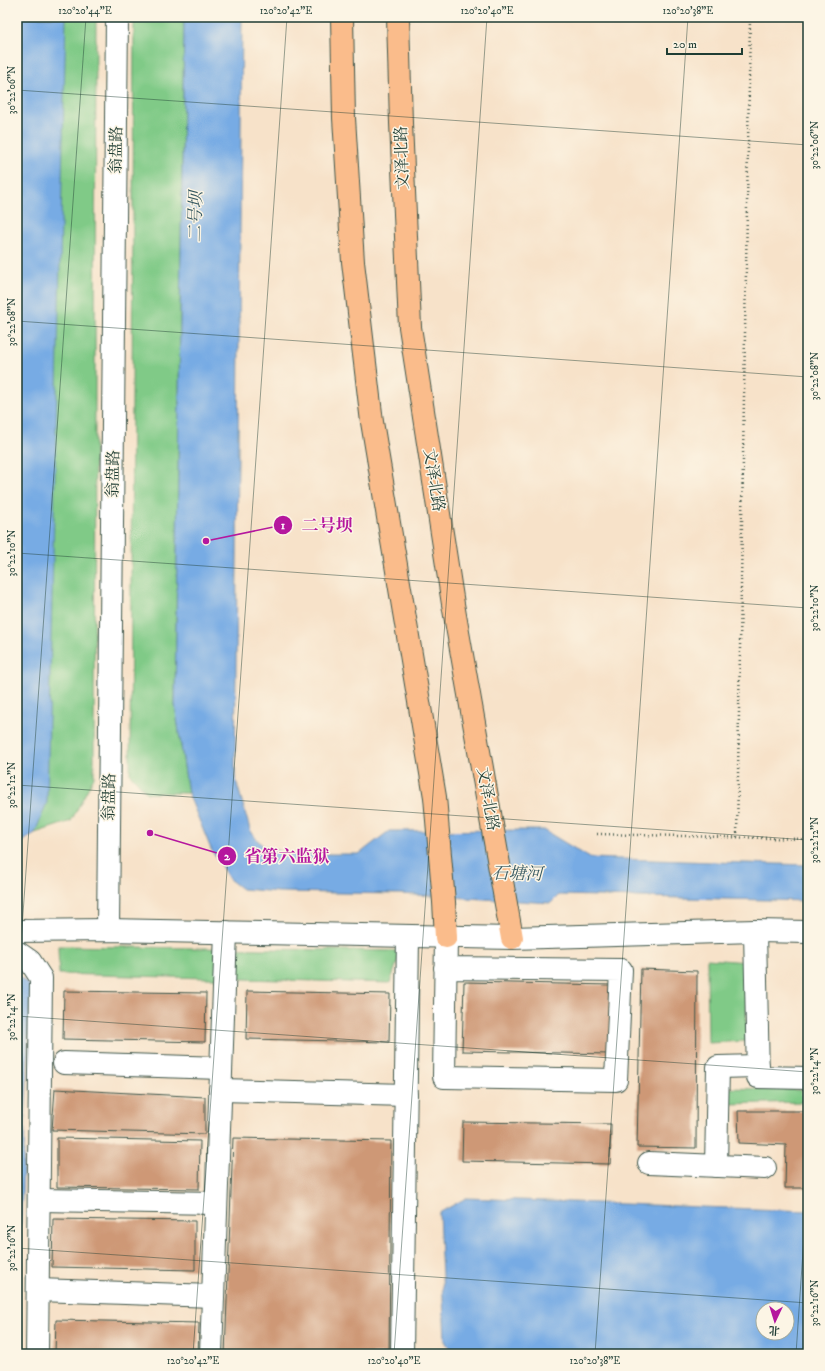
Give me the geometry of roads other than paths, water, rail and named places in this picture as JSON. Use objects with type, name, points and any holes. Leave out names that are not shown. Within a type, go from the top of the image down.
[{"type":"main road","points":[[342,17],[344,126],[353,262],[358,308],[372,422],[435,797],[446,937]]},
{"type":"main road","name":"文泽北路","points":[[398,17],[410,327],[453,604],[512,938]]},
{"type":"street","name":"翁盘路","points":[[108,930],[117,17]]},
{"type":"street","points":[[17,931],[108,930],[512,938],[755,931],[808,932]]},
{"type":"street","points":[[755,931],[758,1077],[808,1078]]},
{"type":"street","points":[[211,1354],[226,932]]},
{"type":"street","points":[[402,1354],[408,936]]},
{"type":"street","points":[[445,968],[621,970],[616,1080],[444,1077],[445,968],[446,937]]},
{"type":"street","points":[[17,952],[30,961],[41,978],[37,1354]]},
{"type":"street","points":[[64,1063],[221,1068]]},
{"type":"street","points":[[716,1166],[718,1067],[758,1066]]},
{"type":"street","points":[[220,1090],[406,1095]]},
{"type":"street","points":[[649,1163],[765,1168]]},
{"type":"street","points":[[39,1200],[216,1203]]},
{"type":"street","points":[[38,1290],[213,1296]]},
{"type":"water","points":[[22,17],[66,17],[47,802],[35,833],[19,844],[17,839],[17,318],[20,22]]},
{"type":"water","name":"石塘河","points":[[184,17],[242,17],[235,777],[251,833],[263,846],[288,854],[359,854],[389,831],[544,830],[590,858],[808,865],[808,901],[559,895],[551,903],[400,894],[279,892],[242,889],[229,879],[211,849],[188,793],[175,705]]},
{"type":"water","points":[[17,975],[31,986],[17,1311]]},
{"type":"water","points":[[466,1198],[808,1211],[808,1354],[453,1354],[445,1341],[439,1213]]},
{"type":"place","name":"二号坝","points":[[206,541]]},
{"type":"place","name":"省第六监狱","points":[[150,833]]}]
